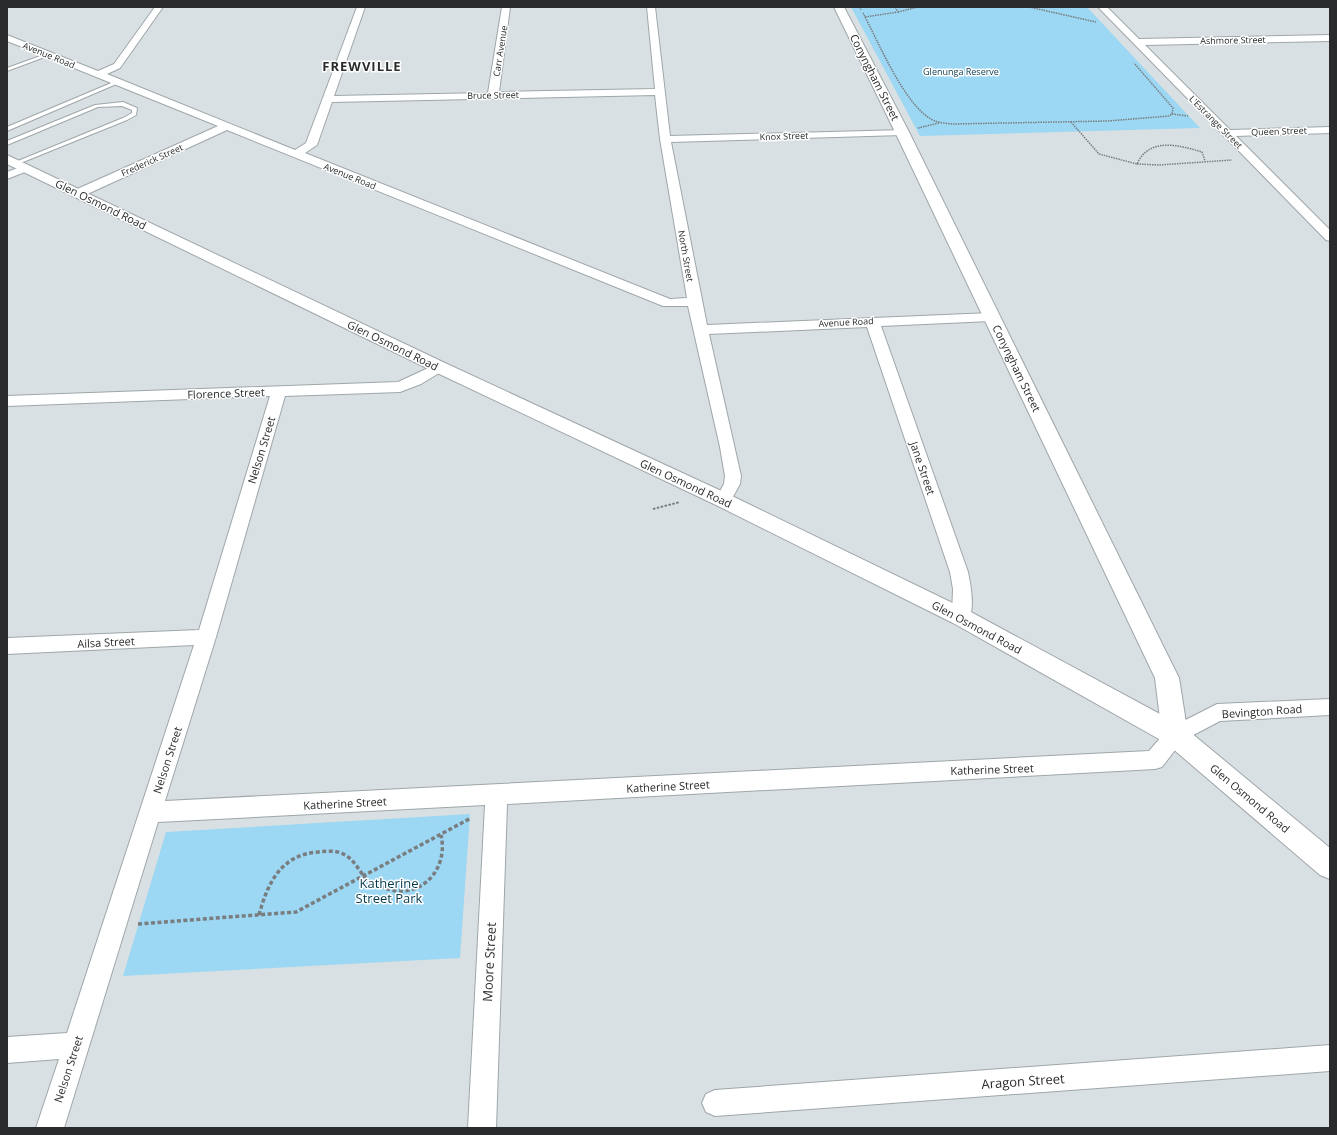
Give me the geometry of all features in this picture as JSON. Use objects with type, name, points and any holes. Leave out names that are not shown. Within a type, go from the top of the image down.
[{"type":"main road","name":"Conyngham Street","points":[[839,7],[902,132],[1167,678],[1175,735]]},
{"type":"main road","name":"Glen Osmond Road","points":[[14,167],[79,193],[439,367],[723,500],[961,617],[1175,735],[1330,866]]},
{"type":"street","points":[[97,75],[117,66],[159,7]]},
{"type":"street","points":[[296,154],[310,145],[361,7]]},
{"type":"street","name":"Carr Avenue","points":[[493,95],[506,7]]},
{"type":"street","name":"North Street","points":[[651,7],[665,139],[694,302],[728,447],[733,476],[732,484],[723,500]]},
{"type":"street","name":"L'Estrange Street","points":[[1102,7],[1330,237]]},
{"type":"street","name":"Avenue Road","points":[[7,38],[97,75],[118,82],[225,127],[668,303],[694,302]]},
{"type":"street","name":"Ashmore Street","points":[[1136,42],[1330,38]]},
{"type":"street","name":"Bruce Street","points":[[327,99],[659,92]]},
{"type":"street","name":"Frederick Street","points":[[79,193],[225,127]]},
{"type":"street","name":"Queen Street","points":[[1227,133],[1330,130]]},
{"type":"street","name":"Knox Street","points":[[665,139],[902,132]]},
{"type":"street","name":"Avenue Road","points":[[700,330],[991,316]]},
{"type":"street","name":"Jane Street","points":[[872,321],[960,572],[962,590],[961,617]]},
{"type":"street","name":"Florence Street","points":[[7,402],[279,391],[400,388],[416,381],[439,367]]},
{"type":"street","name":"Nelson Street","points":[[50,1128],[206,637],[279,391]]},
{"type":"street","name":"Ailsa Street","points":[[7,646],[206,637]]},
{"type":"street","name":"Bevington Road","points":[[1175,735],[1217,713],[1330,707]]},
{"type":"street","name":"Katherine Street","points":[[150,812],[1155,760],[1175,735]]},
{"type":"street","name":"Moore Street","points":[[482,1128],[496,795]]},
{"type":"street","points":[[7,1050],[76,1045]]},
{"type":"street","name":"Aragon Street","points":[[715,1103],[1330,1058]]},
{"type":"lane","points":[[7,70],[48,55]]},
{"type":"lane","points":[[7,129],[118,82]]},
{"type":"lane","points":[[7,143],[97,106],[123,104],[135,109],[134,114],[126,115],[14,167]]},
{"type":"lane","points":[[86,110],[114,107],[120,110]]},
{"type":"path","points":[[895,7],[898,12]]},
{"type":"path","points":[[865,17],[898,12],[918,7]]},
{"type":"path","points":[[1029,7],[1100,22],[1095,17]]},
{"type":"path","points":[[863,13],[914,105],[930,119],[939,123],[1071,122],[1160,118],[1172,114],[1173,108],[1131,60]]},
{"type":"path","points":[[1071,122],[1099,154],[1137,164],[1159,165],[1205,161],[1254,160]]},
{"type":"path","points":[[1137,164],[1138,156],[1147,149],[1162,146],[1191,148],[1202,152],[1205,161]]},
{"type":"path","points":[[653,509],[680,502]]},
{"type":"path","points":[[134,924],[296,912],[473,817]]},
{"type":"path","points":[[259,915],[264,892],[273,877],[286,863],[303,854],[317,851],[336,851],[347,856],[365,875],[370,883],[389,890],[405,892],[423,884],[435,873],[442,860],[444,846],[440,835]]},
{"type":"green space","name":"Glenunga Reserve","points":[[851,7],[1087,7],[1200,128],[920,136]]},
{"type":"green space","name":"Katherine Street Park","points":[[470,814],[460,958],[123,976],[166,832]]},
{"type":"district","name":"FREWVILLE","points":[[362,66]]}]
